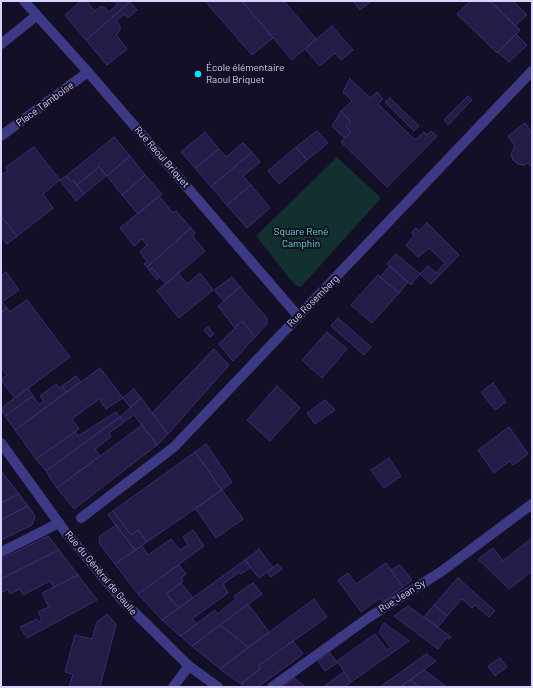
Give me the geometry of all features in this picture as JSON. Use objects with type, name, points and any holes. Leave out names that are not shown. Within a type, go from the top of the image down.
[{"type":"street","name":"Rue Raoul Briquet","points":[[24,1],[88,72],[298,316]]},
{"type":"street","points":[[1,44],[36,16]]},
{"type":"street","name":"Rue Rosemberg","points":[[81,518],[174,447],[532,71]]},
{"type":"street","name":"Place Tamboise","points":[[1,136],[88,72]]},
{"type":"street","name":"Rue du Général de Gaulle","points":[[1,443],[59,523],[123,601],[189,666],[218,687]]},
{"type":"street","name":"Rue Jean Sy","points":[[272,687],[368,618],[442,571],[532,504]]},
{"type":"street","points":[[1,552],[59,523]]},
{"type":"street","points":[[173,687],[189,666]]},
{"type":"green space","name":"Square René Camphin","points":[[337,157],[381,198],[301,287],[295,285],[256,236]]},
{"type":"building","points":[[81,1],[86,1],[95,11],[100,7],[104,7],[109,12],[117,5],[115,1],[130,2],[86,40],[65,15]]},
{"type":"building","points":[[205,1],[242,1],[273,38],[252,55]]},
{"type":"building","points":[[242,1],[284,1],[316,39],[292,60]]},
{"type":"building","points":[[353,1],[371,1],[360,10]]},
{"type":"building","points":[[470,1],[490,1],[520,30],[497,53],[457,14]]},
{"type":"building","points":[[490,1],[513,1],[527,15],[515,26]]},
{"type":"building","points":[[130,2],[137,10],[128,18],[124,14],[116,21],[120,26],[120,31],[116,35],[127,49],[107,65],[86,40]]},
{"type":"building","points":[[332,26],[353,50],[341,60],[335,53],[320,66],[305,49]]},
{"type":"building","points":[[516,34],[527,45],[509,62],[498,52]]},
{"type":"building","points":[[350,79],[370,98],[377,92],[383,99],[378,104],[415,140],[424,132],[427,135],[431,131],[437,136],[387,187],[341,142],[351,132],[346,127],[351,122],[341,111],[352,101],[343,92]]},
{"type":"building","points":[[468,96],[472,100],[448,125],[444,120]]},
{"type":"building","points":[[390,98],[419,126],[414,131],[385,102]]},
{"type":"building","points":[[341,111],[351,122],[346,127],[351,132],[344,138],[332,126]]},
{"type":"building","points":[[525,123],[532,133],[532,167],[528,163],[524,165],[518,164],[513,160],[511,154],[515,146],[508,136]]},
{"type":"building","points":[[317,131],[328,143],[307,160],[296,147]]},
{"type":"building","points":[[205,132],[219,149],[195,168],[181,152]]},
{"type":"building","points":[[114,137],[130,156],[107,176],[99,167],[77,185],[73,180],[71,182],[66,176]]},
{"type":"building","points":[[243,143],[252,152],[211,187],[195,168],[219,149],[226,157]]},
{"type":"building","points":[[34,147],[60,180],[43,194],[53,208],[17,236],[1,216],[1,175],[8,171],[6,167]]},
{"type":"building","points":[[296,147],[307,160],[279,184],[268,171]]},
{"type":"building","points":[[252,152],[260,162],[243,176],[251,185],[227,205],[211,187]]},
{"type":"building","points":[[130,156],[145,175],[122,195],[107,176]]},
{"type":"building","points":[[99,167],[106,176],[84,194],[77,185]]},
{"type":"building","points":[[145,175],[162,194],[138,214],[122,195]]},
{"type":"building","points":[[66,176],[71,182],[73,180],[84,194],[76,201],[60,180]]},
{"type":"building","points":[[251,185],[270,208],[247,228],[227,205]]},
{"type":"building","points":[[159,196],[173,213],[176,211],[191,228],[147,267],[144,264],[147,261],[140,252],[147,245],[142,239],[134,246],[120,228]]},
{"type":"building","points":[[1,216],[17,236],[7,244],[1,237]]},
{"type":"building","points":[[427,223],[459,255],[431,284],[420,274],[428,266],[436,273],[445,263],[429,248],[418,257],[406,245],[414,236],[412,234],[413,231],[416,228],[419,231]]},
{"type":"building","points":[[191,228],[195,233],[193,237],[205,251],[166,284],[152,268],[149,270],[147,267]]},
{"type":"building","points":[[396,254],[420,274],[411,285],[387,264]]},
{"type":"building","points":[[390,266],[408,282],[399,293],[380,277]]},
{"type":"building","points":[[152,268],[160,277],[157,280],[149,270]]},
{"type":"building","points":[[6,272],[19,290],[2,302],[7,308],[1,313],[1,276]]},
{"type":"building","points":[[178,273],[187,284],[200,273],[213,290],[179,318],[157,291]]},
{"type":"building","points":[[378,275],[399,293],[372,323],[351,305]]},
{"type":"building","points":[[232,277],[240,287],[224,301],[214,290]]},
{"type":"building","points":[[240,287],[267,318],[267,324],[255,337],[242,321],[235,328],[218,306]]},
{"type":"building","points":[[27,300],[70,357],[15,398],[1,380],[7,375],[1,368],[1,313],[7,308],[10,312]]},
{"type":"building","points":[[338,318],[371,347],[364,355],[331,326]]},
{"type":"building","points":[[242,321],[255,337],[233,361],[219,344]]},
{"type":"building","points":[[208,327],[214,334],[210,337],[204,330]]},
{"type":"building","points":[[327,332],[347,349],[322,378],[302,360]]},
{"type":"building","points":[[214,349],[229,365],[168,434],[152,413]]},
{"type":"building","points":[[100,368],[123,398],[106,409],[99,399],[72,419],[79,429],[36,459],[15,430]]},
{"type":"building","points":[[76,376],[81,382],[66,392],[62,386]]},
{"type":"building","points":[[493,383],[506,402],[495,410],[481,392]]},
{"type":"building","points":[[56,384],[59,388],[62,386],[66,392],[15,430],[5,416],[33,396],[39,405],[44,401],[40,396]]},
{"type":"building","points":[[277,386],[300,408],[270,441],[247,420]]},
{"type":"building","points":[[28,388],[33,396],[5,416],[1,408]]},
{"type":"building","points":[[134,389],[141,398],[130,407],[123,398]]},
{"type":"building","points":[[141,398],[168,434],[157,445],[134,415],[124,422],[120,417]]},
{"type":"building","points":[[325,400],[335,410],[315,424],[307,413]]},
{"type":"building","points":[[116,412],[120,417],[46,471],[36,459],[75,432],[78,436]]},
{"type":"building","points":[[120,417],[124,422],[109,433],[111,437],[95,449],[100,456],[57,488],[46,471]]},
{"type":"building","points":[[142,425],[157,445],[74,509],[57,488]]},
{"type":"building","points":[[509,427],[528,454],[513,465],[510,461],[494,473],[478,450]]},
{"type":"building","points":[[206,444],[232,482],[222,490],[195,452]]},
{"type":"building","points":[[195,452],[222,490],[147,542],[138,530],[131,535],[113,511]]},
{"type":"building","points":[[389,458],[401,476],[384,488],[371,470]]},
{"type":"building","points":[[1,471],[19,494],[1,503]]},
{"type":"building","points":[[222,490],[243,519],[216,538],[195,508]]},
{"type":"building","points":[[19,494],[28,506],[1,520],[1,503]]},
{"type":"building","points":[[28,506],[35,516],[32,525],[1,540],[1,520]]},
{"type":"building","points":[[113,511],[131,535],[138,530],[147,542],[135,550],[108,515]]},
{"type":"building","points":[[116,525],[135,550],[115,564],[99,543],[100,536]]},
{"type":"building","points":[[193,530],[204,546],[138,594],[115,564],[142,546],[148,555],[171,539],[180,550],[188,545],[183,537]]},
{"type":"building","points":[[48,536],[59,550],[1,579],[1,559]]},
{"type":"building","points":[[532,538],[532,571],[509,589],[478,559],[493,548],[503,561]]},
{"type":"building","points":[[259,549],[273,568],[259,578],[245,560]]},
{"type":"building","points":[[59,550],[78,575],[54,587],[50,581],[23,595],[20,589],[10,594],[8,589],[1,593],[1,579]]},
{"type":"building","points":[[245,560],[251,567],[241,574],[239,572],[223,584],[228,593],[192,619],[197,624],[180,636],[162,620]]},
{"type":"building","points":[[386,563],[403,587],[383,602],[380,598],[361,612],[338,580],[348,573],[356,584]]},
{"type":"building","points":[[278,564],[282,569],[271,577],[267,572]]},
{"type":"building","points":[[179,565],[186,574],[181,578],[183,581],[166,594],[179,608],[162,620],[138,594]]},
{"type":"building","points":[[400,565],[412,580],[403,587],[391,570]]},
{"type":"building","points":[[78,575],[97,600],[27,638],[20,627],[37,619],[39,622],[42,620],[38,612],[49,607],[42,593]]},
{"type":"building","points":[[458,578],[495,611],[489,617],[475,605],[472,608],[462,599],[447,616],[434,605]]},
{"type":"building","points":[[181,583],[193,598],[179,608],[166,594]]},
{"type":"building","points":[[253,583],[262,594],[192,646],[180,636],[215,610],[217,614],[236,599],[234,596]]},
{"type":"building","points":[[314,599],[327,617],[258,666],[261,668],[241,684],[220,669]]},
{"type":"building","points":[[248,604],[269,632],[248,647],[220,625]]},
{"type":"building","points":[[434,605],[447,616],[438,627],[424,617]]},
{"type":"building","points":[[408,606],[451,637],[449,639],[446,638],[438,649],[394,616]]},
{"type":"building","points":[[107,614],[116,624],[100,687],[69,687],[73,674],[65,672],[75,635],[92,639],[97,622]]},
{"type":"building","points":[[384,623],[409,641],[351,682],[337,661],[375,634],[387,650],[391,648],[379,632]]},
{"type":"building","points":[[220,625],[248,647],[220,669],[192,646]]},
{"type":"building","points":[[293,641],[303,654],[258,687],[244,687],[241,684],[261,668],[258,666]]},
{"type":"building","points":[[330,653],[337,663],[325,671],[318,661]]},
{"type":"building","points":[[426,654],[436,661],[400,687],[380,687]]},
{"type":"building","points":[[500,658],[507,667],[495,676],[488,666]]},
{"type":"building","points":[[424,670],[447,687],[420,687],[410,680]]},
{"type":"building","points":[[344,672],[351,682],[344,687],[323,687]]},
{"type":"building","points":[[294,678],[306,687],[282,687]]},
{"type":"building","points":[[410,680],[420,687],[400,687]]},
{"type":"place","name":"École élémentaire Raoul Briquet","points":[[198,74]]}]
